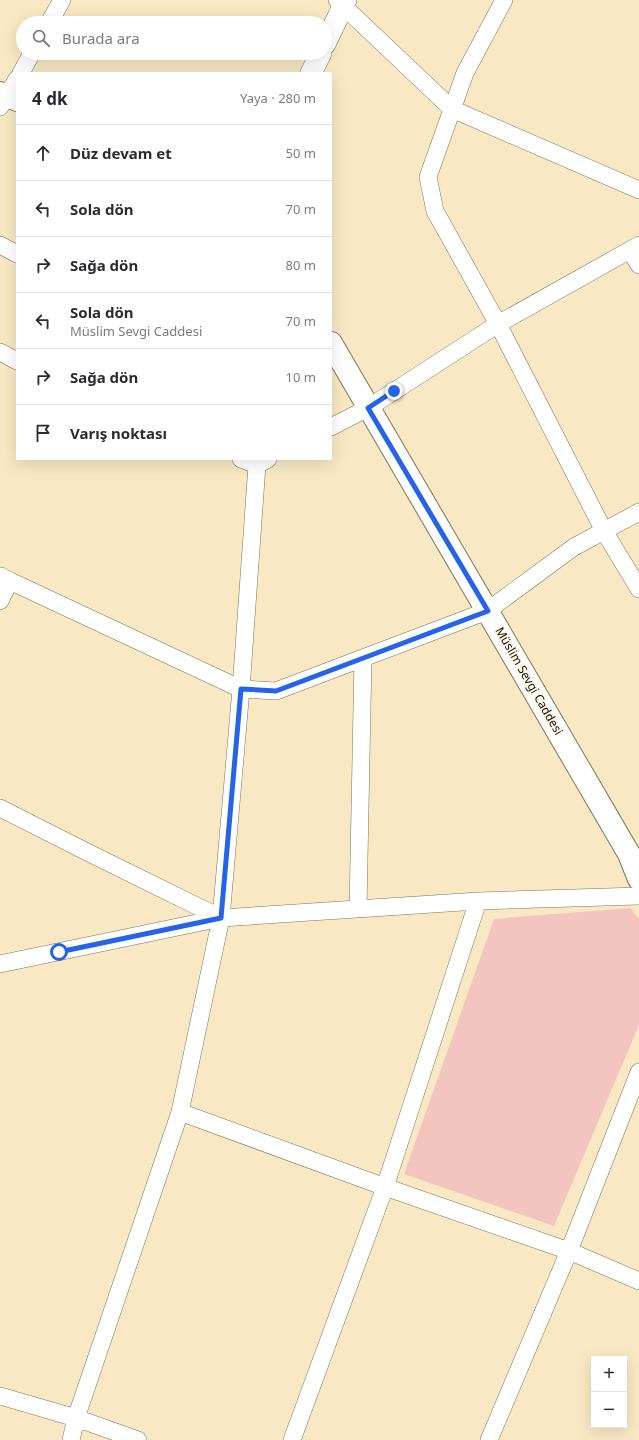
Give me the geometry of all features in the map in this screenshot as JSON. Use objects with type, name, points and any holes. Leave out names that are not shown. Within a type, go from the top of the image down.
[{"type":"main road","name":"Müslim Sevgi Caddesi","points":[[332,345],[634,860],[639,879]]},
{"type":"street","points":[[53,16],[62,0]]},
{"type":"street","points":[[504,0],[465,73],[428,177],[435,211],[498,324],[604,531],[639,589]]},
{"type":"street","points":[[332,27],[342,2],[452,109],[639,190]]},
{"type":"street","points":[[21,72],[28,60]]},
{"type":"street","points":[[312,72],[318,60]]},
{"type":"street","points":[[0,245],[16,253]]},
{"type":"street","points":[[332,426],[368,408],[498,324],[634,247],[639,265]]},
{"type":"street","points":[[0,352],[16,360]]},
{"type":"street","points":[[71,1440],[76,1418],[180,1112],[221,918],[263,462],[248,460]]},
{"type":"street","points":[[0,601],[5,578],[241,689],[276,691],[488,611],[574,547],[639,512]]},
{"type":"street","points":[[358,909],[363,658]]},
{"type":"street","points":[[0,808],[89,854],[221,918]]},
{"type":"street","points":[[0,964],[221,918],[478,901],[639,896]]},
{"type":"street","points":[[292,1440],[385,1187],[478,901]]},
{"type":"street","points":[[489,1440],[569,1251],[639,1072]]},
{"type":"street","points":[[180,1112],[385,1187],[569,1251],[639,1281]]},
{"type":"street","points":[[0,1396],[76,1418],[138,1440]]},
{"type":"shaded area","points":[[630,908],[639,919],[639,1025],[554,1226],[404,1174],[494,919]]},
{"type":"route","points":[[59,952],[221,918],[241,689],[276,691],[488,611],[368,408],[394,391]]}]
